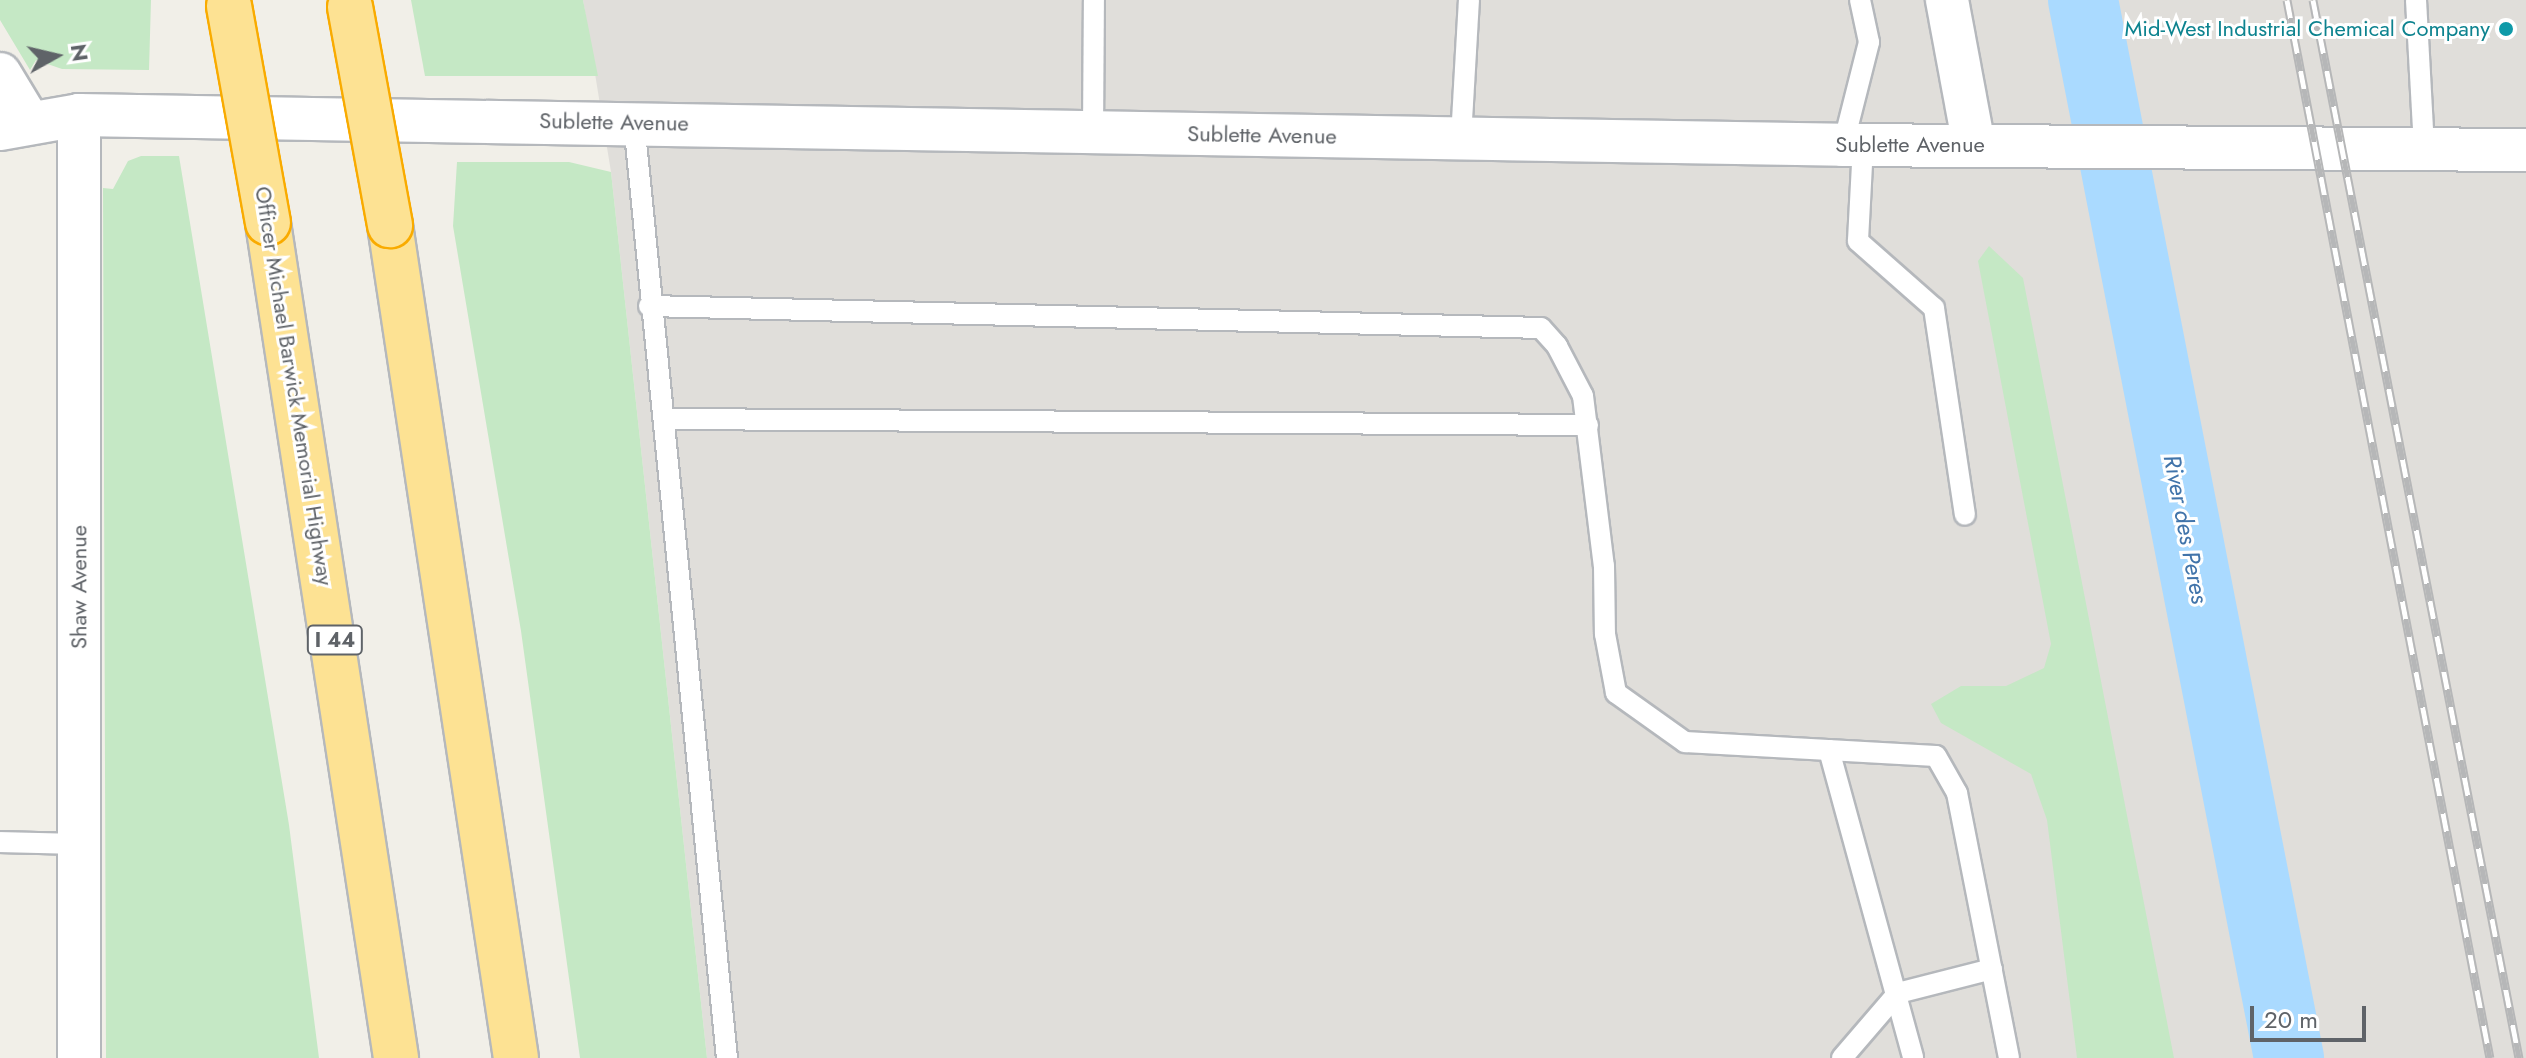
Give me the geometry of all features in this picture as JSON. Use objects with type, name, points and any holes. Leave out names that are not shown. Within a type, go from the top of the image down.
[{"type":"highway","name":"Officer Michael Barwick Memorial Highway","points":[[228,3],[268,223],[396,1058]]},
{"type":"highway","points":[[350,4],[390,225],[516,1058]]},
{"type":"street","points":[[1947,0],[1994,145]]},
{"type":"street","points":[[0,74],[14,126]]},
{"type":"street","name":"Sublette Avenue","points":[[14,126],[79,115],[1853,145],[2208,144],[2526,150]]},
{"type":"street","name":"Shaw Avenue","points":[[79,115],[79,1058]]},
{"type":"lane","points":[[1093,132],[1094,0]]},
{"type":"lane","points":[[1461,138],[1469,0]]},
{"type":"lane","points":[[1860,0],[1869,42],[1853,145],[1858,241],[1934,308],[1965,515]]},
{"type":"lane","points":[[2416,0],[2424,148]]},
{"type":"lane","points":[[634,122],[649,306],[666,419],[727,1058]]},
{"type":"lane","points":[[649,306],[1541,328],[1557,346],[1583,396],[1604,566],[1605,634],[1616,693],[1685,742],[1936,756],[1957,793],[2009,1058]]},
{"type":"lane","points":[[666,419],[1588,425]]},
{"type":"lane","points":[[1829,750],[1898,993],[1913,1058]]},
{"type":"lane","points":[[0,842],[79,844]]},
{"type":"lane","points":[[1842,1058],[1898,993],[1992,969]]},
{"type":"shaded area","points":[[583,0],[2526,0],[2526,1058],[707,1058],[611,172]]},
{"type":"green space","points":[[0,0],[151,0],[149,70],[62,69],[36,60],[30,70],[0,20]]},
{"type":"green space","points":[[411,0],[583,0],[598,76],[425,76]]},
{"type":"green space","points":[[141,156],[179,156],[289,825],[319,1058],[106,1058],[103,188],[113,189],[128,161]]},
{"type":"green space","points":[[457,162],[569,162],[611,172],[707,1058],[580,1058],[521,631],[453,226]]},
{"type":"green space","points":[[1989,246],[2023,278],[2174,1058],[2077,1058],[2047,820],[2031,774],[1941,723],[1931,704],[1961,686],[2006,686],[2044,668],[2051,644],[1978,261]]},
{"type":"waterway","name":"River des Peres","points":[[2083,0],[2289,1058]]},
{"type":"railway","points":[[2287,0],[2490,1058]]},
{"type":"railway","points":[[2313,0],[2519,1058]]},
{"type":"place","name":"Mid-West Industrial Chemical Company","points":[[2506,29]]}]
